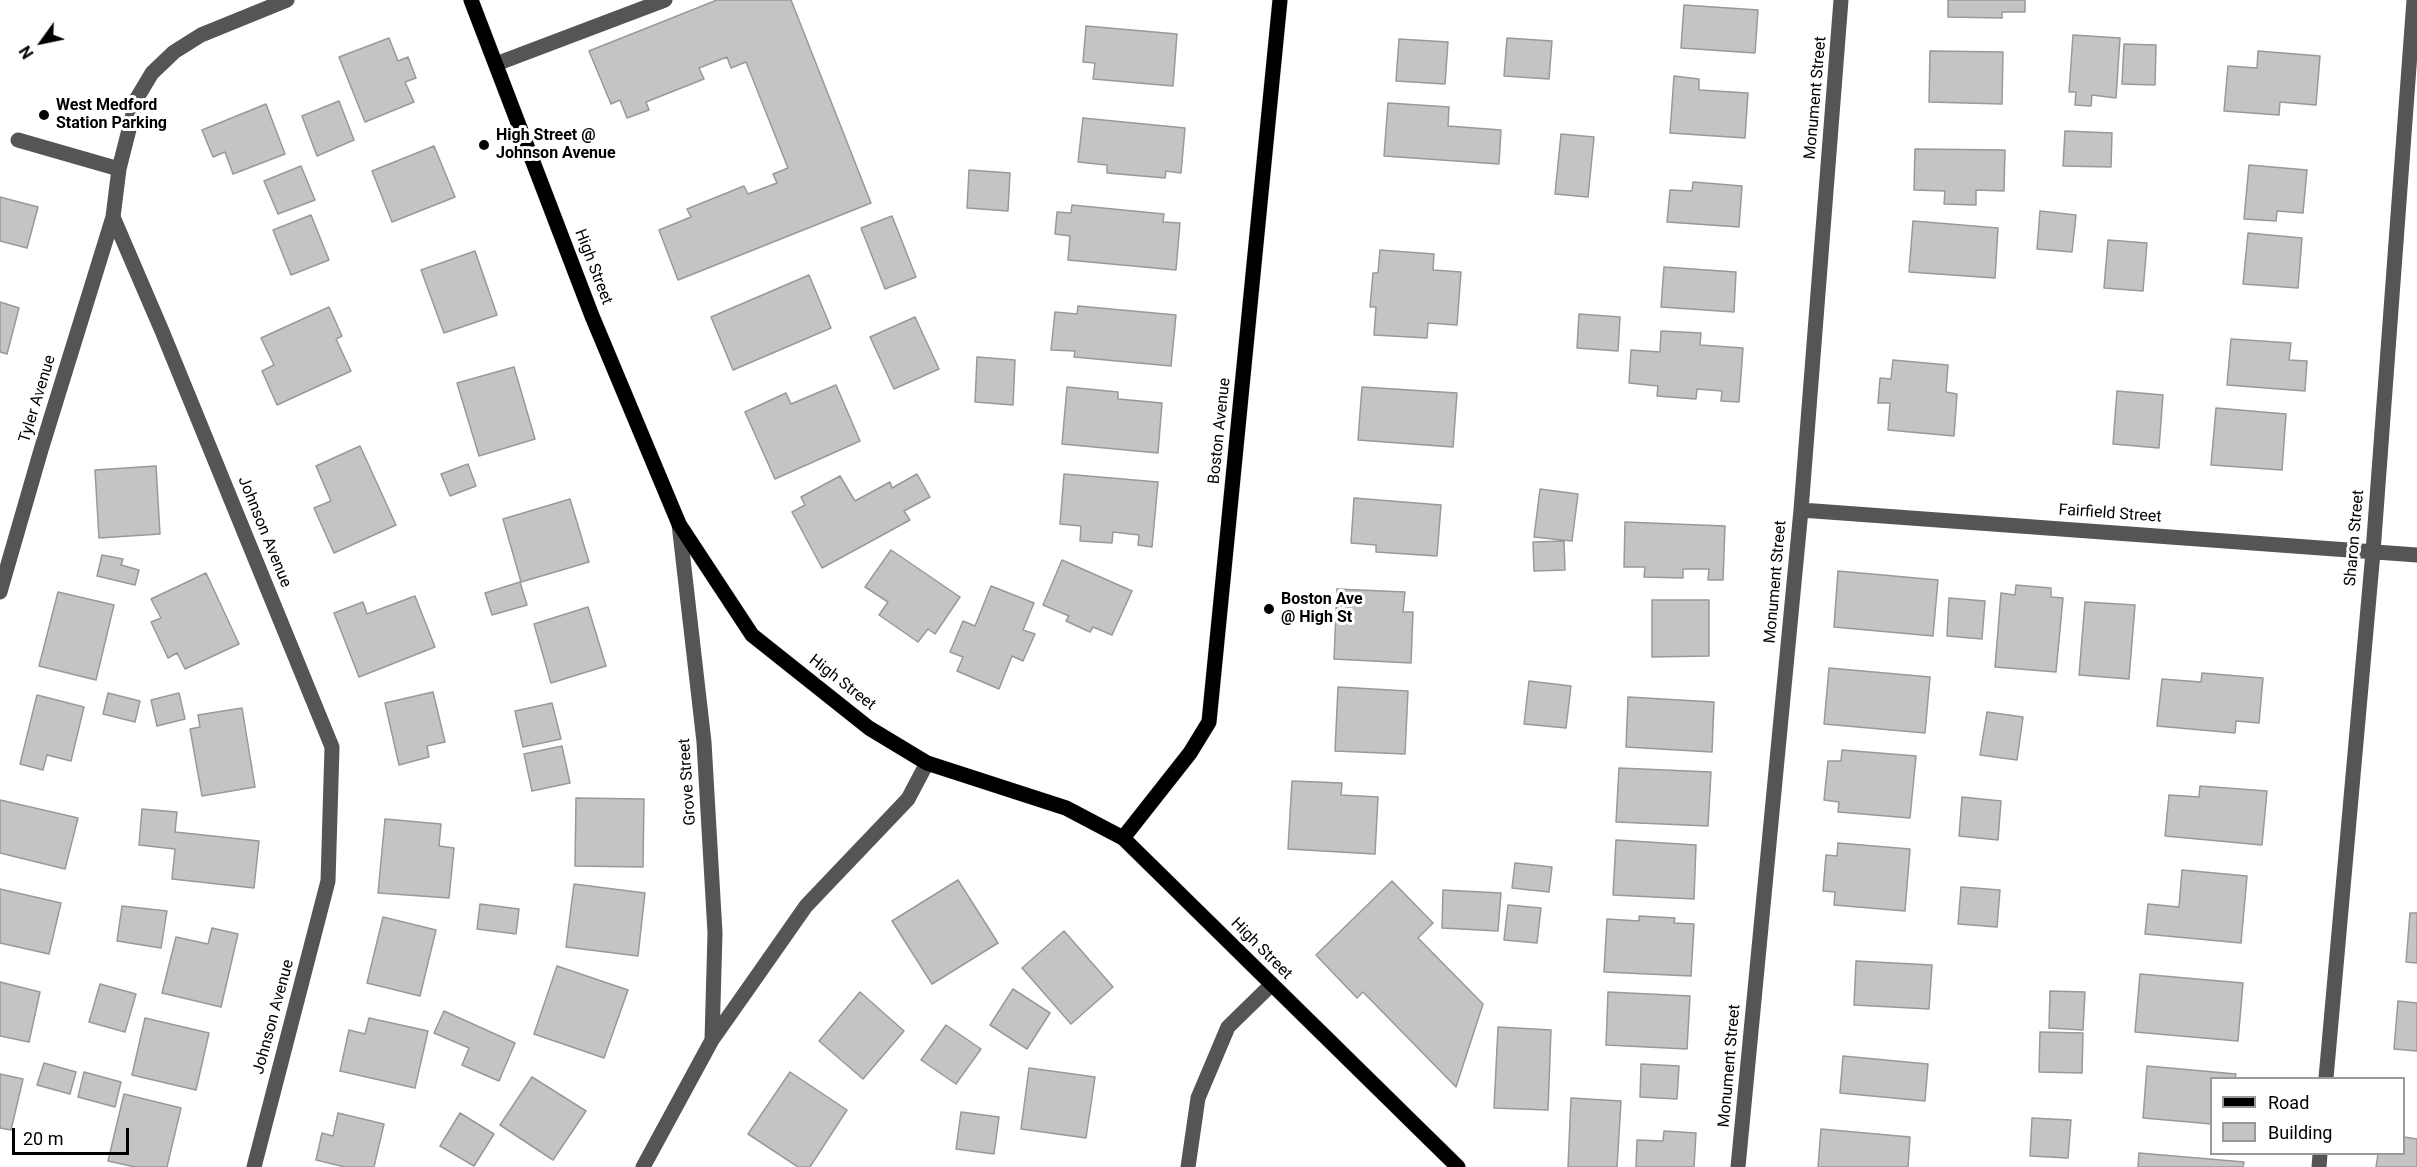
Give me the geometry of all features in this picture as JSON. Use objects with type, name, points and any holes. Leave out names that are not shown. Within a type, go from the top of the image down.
[{"type":"main road","name":"High Street","points":[[471,0],[592,316],[679,524],[752,635],[869,728],[927,763],[1066,808],[1123,837],[1458,1167]]},
{"type":"main road","name":"Boston Avenue","points":[[1123,837],[1190,753],[1209,722],[1280,0]]},
{"type":"street","points":[[112,217],[119,169],[137,98],[152,73],[174,52],[201,35],[287,0]]},
{"type":"street","points":[[496,64],[665,0]]},
{"type":"street","name":"Monument Street","points":[[1738,1167],[1801,510],[1841,0]]},
{"type":"street","name":"Sharon Street","points":[[2326,1077],[2373,552],[2414,0]]},
{"type":"street","points":[[18,140],[119,169]]},
{"type":"street","name":"Tyler Avenue","points":[[0,592],[112,217]]},
{"type":"street","name":"Johnson Avenue","points":[[112,217],[167,341],[332,747],[328,881],[254,1167]]},
{"type":"street","name":"Fairfield Street","points":[[1801,510],[2417,555]]},
{"type":"street","name":"Grove Street","points":[[679,524],[704,742],[715,933],[712,1040]]},
{"type":"street","name":"Grove Street","points":[[643,1167],[712,1040],[807,906],[908,799],[927,763]]},
{"type":"street","points":[[1188,1167],[1198,1098],[1228,1027],[1271,985]]},
{"type":"building","points":[[717,0],[791,0],[871,203],[678,280],[659,230],[691,217],[687,209],[744,186],[748,194],[777,183],[773,174],[788,168],[746,62],[731,68],[727,57],[699,68],[704,79],[646,102],[649,110],[627,118],[620,100],[611,104],[589,51]]},
{"type":"building","points":[[1948,0],[2025,0],[2025,12],[2002,12],[2002,18],[1948,17]]},
{"type":"building","points":[[1684,5],[1758,10],[1755,53],[1681,48]]},
{"type":"building","points":[[1086,26],[1177,34],[1173,86],[1093,79],[1095,63],[1083,62]]},
{"type":"building","points":[[2073,35],[2120,38],[2116,98],[2092,95],[2091,106],[2075,105],[2076,92],[2069,92]]},
{"type":"building","points":[[389,38],[398,61],[408,57],[416,78],[405,82],[414,102],[365,122],[339,57]]},
{"type":"building","points":[[1507,38],[1552,41],[1549,79],[1504,76]]},
{"type":"building","points":[[1399,39],[1448,42],[1445,84],[1396,81]]},
{"type":"building","points":[[2124,44],[2156,45],[2155,85],[2122,84]]},
{"type":"building","points":[[1930,51],[2003,52],[2002,104],[1929,102]]},
{"type":"building","points":[[2258,51],[2320,56],[2316,105],[2280,102],[2279,115],[2224,111],[2228,66],[2257,68]]},
{"type":"building","points":[[1674,76],[1699,79],[1699,90],[1748,93],[1745,138],[1670,133]]},
{"type":"building","points":[[339,101],[354,140],[317,156],[302,116]]},
{"type":"building","points":[[1388,103],[1449,107],[1448,126],[1501,130],[1499,164],[1384,156]]},
{"type":"building","points":[[266,104],[285,154],[233,174],[225,152],[213,157],[202,130]]},
{"type":"building","points":[[1083,118],[1185,128],[1181,173],[1166,171],[1165,178],[1107,173],[1107,165],[1078,162]]},
{"type":"building","points":[[2065,131],[2112,133],[2111,167],[2063,166]]},
{"type":"building","points":[[1561,134],[1594,137],[1588,197],[1555,194]]},
{"type":"building","points":[[434,146],[455,197],[392,222],[372,171]]},
{"type":"building","points":[[1915,149],[2005,150],[2004,191],[1976,190],[1976,205],[1944,204],[1945,191],[1914,190]]},
{"type":"building","points":[[2249,165],[2307,170],[2303,213],[2277,211],[2276,221],[2244,219]]},
{"type":"building","points":[[301,166],[315,200],[278,214],[264,181]]},
{"type":"building","points":[[969,170],[1010,173],[1008,211],[967,208]]},
{"type":"building","points":[[1693,182],[1742,186],[1739,227],[1667,222],[1670,190],[1692,191]]},
{"type":"building","points":[[0,197],[38,207],[27,248],[0,241]]},
{"type":"building","points":[[1072,205],[1164,214],[1163,222],[1180,223],[1176,270],[1068,260],[1070,236],[1055,234],[1057,212],[1071,213]]},
{"type":"building","points":[[2040,211],[2076,215],[2072,252],[2037,249]]},
{"type":"building","points":[[311,215],[329,260],[291,275],[273,230]]},
{"type":"building","points":[[892,216],[916,277],[885,289],[861,228]]},
{"type":"building","points":[[1913,221],[1998,228],[1995,278],[1909,272]]},
{"type":"building","points":[[2248,233],[2302,238],[2298,288],[2243,284]]},
{"type":"building","points":[[2108,240],[2147,243],[2143,291],[2104,288]]},
{"type":"building","points":[[1380,250],[1434,254],[1433,270],[1461,272],[1457,325],[1428,323],[1427,338],[1374,335],[1376,307],[1370,307],[1373,273],[1378,273]]},
{"type":"building","points":[[475,251],[497,315],[444,333],[421,270]]},
{"type":"building","points":[[1664,267],[1736,272],[1734,312],[1661,307]]},
{"type":"building","points":[[809,275],[831,328],[733,370],[711,317]]},
{"type":"building","points":[[0,302],[19,308],[7,354],[0,352]]},
{"type":"building","points":[[1078,306],[1176,315],[1171,366],[1074,357],[1075,351],[1051,350],[1055,312],[1077,314]]},
{"type":"building","points":[[329,307],[342,336],[336,339],[351,371],[277,405],[262,371],[274,365],[261,338]]},
{"type":"building","points":[[1579,314],[1620,317],[1618,351],[1577,348]]},
{"type":"building","points":[[915,317],[939,369],[894,389],[870,337]]},
{"type":"building","points":[[1661,331],[1701,333],[1700,345],[1743,348],[1739,402],[1721,401],[1722,391],[1697,389],[1696,399],[1657,396],[1658,386],[1629,383],[1631,350],[1660,352]]},
{"type":"building","points":[[2231,339],[2291,343],[2289,360],[2307,361],[2305,391],[2227,385]]},
{"type":"building","points":[[977,357],[1015,360],[1013,405],[975,402]]},
{"type":"building","points":[[1893,360],[1948,365],[1946,392],[1957,394],[1954,436],[1888,430],[1890,403],[1878,403],[1880,378],[1891,379]]},
{"type":"building","points":[[514,367],[535,439],[479,456],[457,383]]},
{"type":"building","points":[[836,385],[860,441],[775,479],[745,412],[786,393],[791,404]]},
{"type":"building","points":[[1067,387],[1118,392],[1118,399],[1162,403],[1158,453],[1062,444]]},
{"type":"building","points":[[1362,387],[1457,393],[1453,447],[1358,440]]},
{"type":"building","points":[[2117,391],[2163,395],[2159,448],[2113,444]]},
{"type":"building","points":[[2216,408],[2286,414],[2282,470],[2211,465]]},
{"type":"building","points":[[360,446],[396,525],[334,553],[314,508],[331,501],[316,466]]},
{"type":"building","points":[[468,464],[476,486],[450,496],[441,474]]},
{"type":"building","points":[[156,466],[160,534],[99,538],[95,470]]},
{"type":"building","points":[[917,474],[930,497],[904,511],[910,520],[822,568],[792,512],[805,505],[801,497],[840,476],[855,501],[890,482],[892,488]]},
{"type":"building","points":[[1064,474],[1158,482],[1152,547],[1138,545],[1139,535],[1113,532],[1112,543],[1080,541],[1081,526],[1060,524]]},
{"type":"building","points":[[1540,489],[1578,494],[1572,541],[1534,537]]},
{"type":"building","points":[[1354,498],[1441,505],[1437,556],[1376,552],[1376,545],[1351,543]]},
{"type":"building","points":[[570,499],[589,562],[521,582],[503,519]]},
{"type":"building","points":[[1625,522],[1725,526],[1723,580],[1708,580],[1709,569],[1683,569],[1683,578],[1644,577],[1645,567],[1624,567]]},
{"type":"building","points":[[1564,541],[1565,570],[1534,571],[1533,542]]},
{"type":"building","points":[[891,550],[960,597],[935,634],[928,629],[918,642],[879,615],[888,602],[865,587]]},
{"type":"building","points":[[102,555],[123,559],[121,565],[139,570],[135,585],[97,576]]},
{"type":"building","points":[[1062,560],[1132,591],[1112,635],[1093,627],[1090,632],[1066,621],[1069,616],[1043,605]]},
{"type":"building","points":[[1838,571],[1938,580],[1933,636],[1834,627]]},
{"type":"building","points":[[206,573],[239,644],[185,669],[177,653],[168,658],[151,622],[161,618],[151,599]]},
{"type":"building","points":[[520,582],[527,605],[492,615],[485,593]]},
{"type":"building","points":[[2016,585],[2051,588],[2051,597],[2063,598],[2056,672],[1995,667],[2001,593],[2015,595]]},
{"type":"building","points":[[991,586],[1034,603],[1023,630],[1035,634],[1023,661],[1012,656],[999,689],[957,671],[963,657],[950,652],[963,621],[975,626]]},
{"type":"building","points":[[1337,589],[1405,592],[1403,612],[1413,612],[1411,663],[1334,659]]},
{"type":"building","points":[[58,592],[114,605],[96,680],[39,666]]},
{"type":"building","points":[[415,596],[435,647],[359,677],[334,613],[363,602],[367,614]]},
{"type":"building","points":[[1949,598],[1985,601],[1982,639],[1947,636]]},
{"type":"building","points":[[1652,600],[1709,600],[1709,656],[1652,657]]},
{"type":"building","points":[[2085,602],[2135,605],[2129,679],[2079,675]]},
{"type":"building","points":[[588,607],[606,666],[551,683],[534,624]]},
{"type":"building","points":[[1829,668],[1930,677],[1925,733],[1824,724]]},
{"type":"building","points":[[2202,673],[2263,678],[2259,723],[2236,721],[2235,733],[2157,726],[2162,679],[2201,682]]},
{"type":"building","points":[[1529,681],[1571,686],[1566,728],[1524,724]]},
{"type":"building","points":[[1338,687],[1408,691],[1405,754],[1335,751]]},
{"type":"building","points":[[433,692],[445,742],[427,746],[429,757],[399,765],[385,703]]},
{"type":"building","points":[[108,693],[140,701],[135,722],[103,714]]},
{"type":"building","points":[[179,693],[185,719],[157,726],[151,700]]},
{"type":"building","points":[[37,695],[84,707],[71,761],[47,755],[43,770],[20,764]]},
{"type":"building","points":[[1628,697],[1714,702],[1712,752],[1626,747]]},
{"type":"building","points":[[552,703],[561,739],[523,747],[515,711]]},
{"type":"building","points":[[242,708],[255,787],[202,796],[190,729],[200,727],[198,715]]},
{"type":"building","points":[[1987,712],[2023,717],[2017,760],[1980,755]]},
{"type":"building","points":[[562,746],[570,783],[532,791],[524,754]]},
{"type":"building","points":[[1842,750],[1916,756],[1910,818],[1838,812],[1839,802],[1824,800],[1828,761],[1841,761]]},
{"type":"building","points":[[1619,768],[1711,772],[1708,826],[1616,822]]},
{"type":"building","points":[[1292,781],[1342,783],[1341,795],[1378,797],[1375,854],[1288,849]]},
{"type":"building","points":[[2200,786],[2267,791],[2262,845],[2165,836],[2169,795],[2199,797]]},
{"type":"building","points":[[1962,797],[2001,801],[1998,840],[1959,836]]},
{"type":"building","points":[[576,798],[644,799],[643,867],[575,866]]},
{"type":"building","points":[[0,800],[78,818],[65,869],[0,853]]},
{"type":"building","points":[[142,809],[177,812],[175,832],[259,841],[254,888],[172,879],[175,849],[139,845]]},
{"type":"building","points":[[385,819],[441,824],[439,846],[454,848],[449,898],[378,893]]},
{"type":"building","points":[[1616,840],[1696,845],[1694,899],[1613,895]]},
{"type":"building","points":[[1838,843],[1910,849],[1905,911],[1834,905],[1835,892],[1823,891],[1826,855],[1837,856]]},
{"type":"building","points":[[1515,863],[1552,867],[1549,892],[1512,888]]},
{"type":"building","points":[[2182,870],[2247,876],[2241,943],[2145,934],[2148,904],[2179,907]]},
{"type":"building","points":[[958,880],[998,943],[932,984],[892,921]]},
{"type":"building","points":[[1392,881],[1433,923],[1418,938],[1483,1004],[1456,1087],[1363,992],[1357,998],[1316,955]]},
{"type":"building","points":[[574,884],[645,893],[638,956],[566,947]]},
{"type":"building","points":[[1961,887],[2000,890],[1997,927],[1958,924]]},
{"type":"building","points":[[0,889],[61,903],[49,954],[0,943]]},
{"type":"building","points":[[1443,890],[1501,893],[1498,931],[1442,928]]},
{"type":"building","points":[[480,904],[519,909],[516,934],[477,929]]},
{"type":"building","points":[[1508,905],[1541,908],[1537,943],[1504,940]]},
{"type":"building","points":[[122,906],[167,911],[161,948],[117,941]]},
{"type":"building","points":[[2410,913],[2417,913],[2417,963],[2406,962]]},
{"type":"building","points":[[1639,916],[1675,918],[1674,923],[1694,924],[1691,976],[1604,972],[1607,919],[1639,921]]},
{"type":"building","points":[[383,917],[436,930],[420,996],[367,983]]},
{"type":"building","points":[[212,928],[238,934],[221,1007],[162,993],[176,937],[208,944]]},
{"type":"building","points":[[1064,931],[1113,987],[1071,1024],[1022,968]]},
{"type":"building","points":[[1856,961],[1932,965],[1929,1009],[1854,1005]]},
{"type":"building","points":[[557,966],[628,990],[604,1058],[534,1034]]},
{"type":"building","points":[[2140,974],[2243,983],[2238,1041],[2135,1032]]},
{"type":"building","points":[[0,982],[40,992],[29,1042],[0,1036]]},
{"type":"building","points":[[100,984],[136,994],[125,1032],[89,1022]]},
{"type":"building","points":[[1013,989],[1050,1013],[1027,1049],[990,1025]]},
{"type":"building","points":[[2050,991],[2085,992],[2083,1030],[2049,1028]]},
{"type":"building","points":[[860,992],[904,1031],[863,1079],[819,1041]]},
{"type":"building","points":[[1608,992],[1690,996],[1687,1049],[1606,1045]]},
{"type":"building","points":[[2398,1001],[2417,1003],[2417,1051],[2394,1049]]},
{"type":"building","points":[[444,1011],[515,1043],[499,1081],[462,1065],[469,1048],[434,1033]]},
{"type":"building","points":[[145,1018],[209,1033],[196,1090],[132,1075]]},
{"type":"building","points":[[369,1018],[428,1031],[415,1088],[340,1071],[349,1030],[365,1034]]},
{"type":"building","points":[[946,1025],[981,1049],[956,1084],[921,1060]]},
{"type":"building","points":[[1498,1027],[1551,1030],[1548,1110],[1494,1108]]},
{"type":"building","points":[[2040,1032],[2083,1033],[2082,1073],[2039,1072]]},
{"type":"building","points":[[1843,1056],[1928,1064],[1925,1101],[1840,1093]]},
{"type":"building","points":[[44,1063],[76,1072],[70,1094],[37,1085]]},
{"type":"building","points":[[1641,1064],[1679,1066],[1677,1099],[1640,1097]]},
{"type":"building","points":[[2147,1066],[2236,1074],[2235,1077],[2210,1077],[2210,1124],[2143,1118]]},
{"type":"building","points":[[1029,1068],[1095,1077],[1086,1138],[1021,1129]]},
{"type":"building","points":[[84,1072],[121,1082],[115,1107],[78,1097]]},
{"type":"building","points":[[790,1072],[847,1110],[810,1167],[798,1167],[748,1134]]},
{"type":"building","points":[[0,1074],[23,1079],[11,1130],[0,1128]]},
{"type":"building","points":[[532,1077],[586,1111],[553,1160],[500,1125]]},
{"type":"building","points":[[124,1094],[181,1108],[167,1167],[135,1167],[108,1161]]},
{"type":"building","points":[[1571,1098],[1621,1101],[1617,1167],[1568,1167]]},
{"type":"building","points":[[961,1112],[999,1117],[994,1154],[956,1149]]},
{"type":"building","points":[[338,1113],[384,1124],[374,1167],[345,1167],[316,1160],[322,1133],[333,1136]]},
{"type":"building","points":[[460,1113],[494,1134],[474,1166],[440,1146]]},
{"type":"building","points":[[2032,1118],[2071,1120],[2068,1158],[2030,1156]]},
{"type":"building","points":[[1821,1129],[1910,1137],[1908,1167],[1818,1167]]},
{"type":"building","points":[[1664,1131],[1696,1133],[1694,1167],[1636,1167],[1637,1140],[1663,1141]]},
{"type":"building","points":[[2405,1137],[2417,1139],[2417,1167],[2376,1167],[2378,1155],[2405,1155]]},
{"type":"building","points":[[2139,1153],[2244,1162],[2243,1167],[2138,1167]]},
{"type":"place","name":"West Medford Station Parking","points":[[44,115]]},
{"type":"place","name":"High Street @ Johnson Avenue","points":[[484,145]]},
{"type":"place","name":"Boston Ave @ High St","points":[[1269,609]]}]
